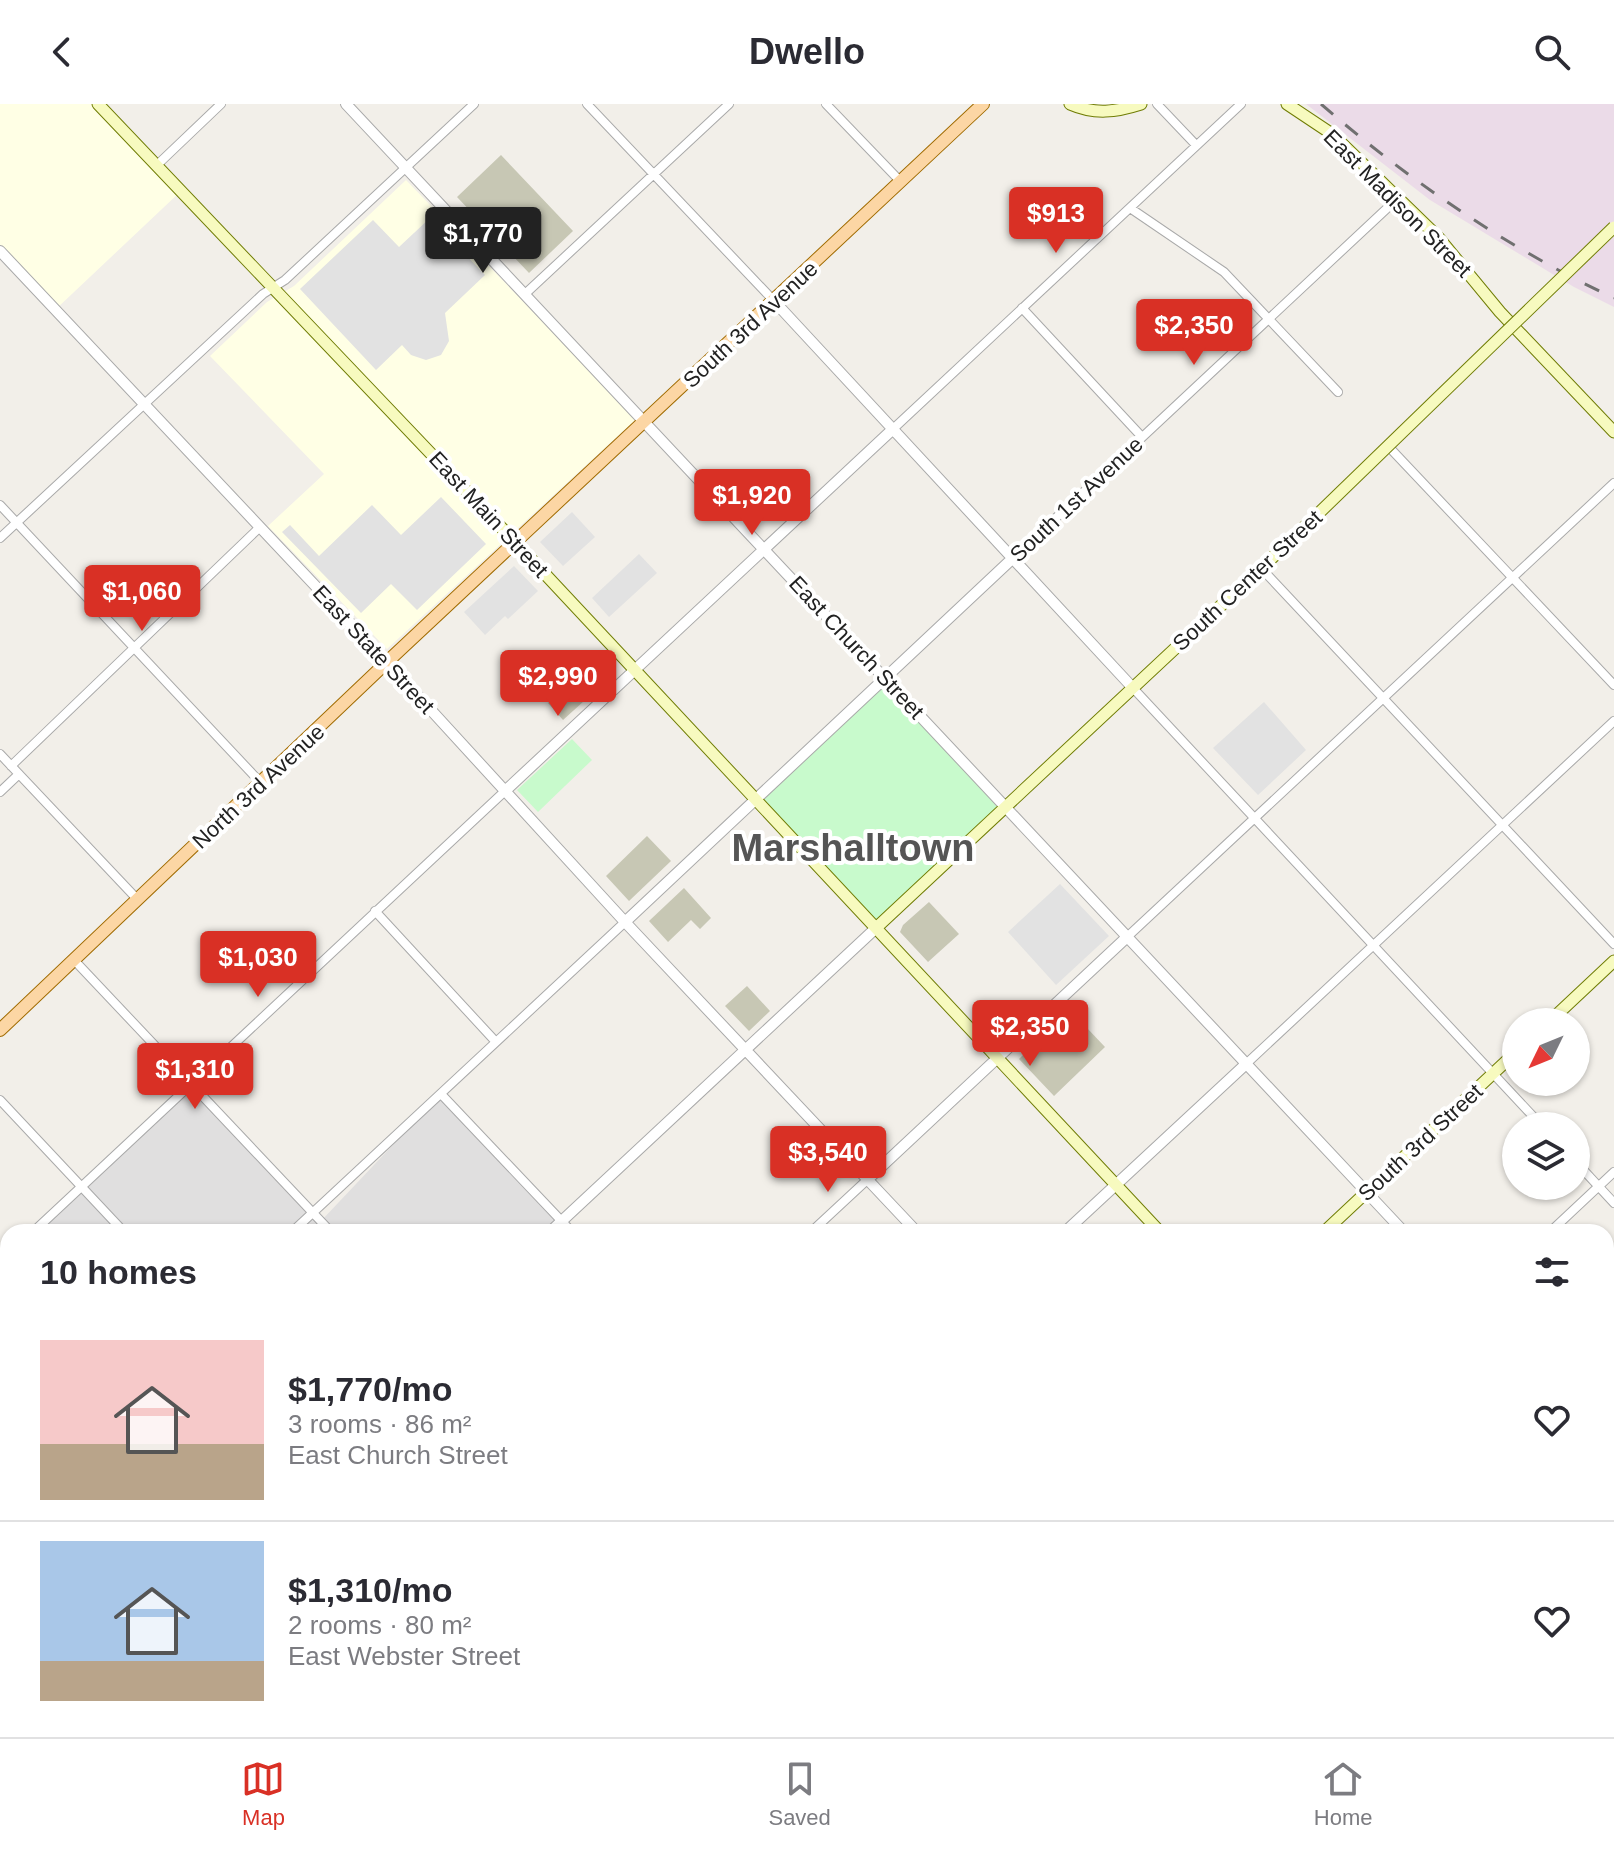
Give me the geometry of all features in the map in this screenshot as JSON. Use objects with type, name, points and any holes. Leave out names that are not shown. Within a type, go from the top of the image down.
[{"type":"main road","name":"East Main Street","points":[[98,104],[275,287],[1153,1224]]},
{"type":"main road","name":"South 3rd Avenue","points":[[516,543],[983,104]]},
{"type":"main road","points":[[1070,104],[1084,110],[1103,112],[1141,104]]},
{"type":"main road","name":"East Madison Street","points":[[1287,104],[1332,134],[1438,237],[1500,312],[1614,432]]},
{"type":"main road","name":"South Center Street","points":[[876,928],[1289,542],[1614,227]]},
{"type":"main road","name":"North 3rd Avenue","points":[[0,1030],[516,543]]},
{"type":"main road","points":[[1564,1008],[1614,961]]},
{"type":"main road","name":"South 3rd Street","points":[[1333,1224],[1502,1065]]},
{"type":"street","points":[[156,166],[221,104]]},
{"type":"street","name":"East Church Street","points":[[346,104],[1397,1224]]},
{"type":"street","points":[[0,538],[474,104]]},
{"type":"street","points":[[587,104],[1529,1112]]},
{"type":"street","points":[[525,294],[729,104]]},
{"type":"street","points":[[826,104],[901,182]]},
{"type":"street","points":[[1157,104],[1196,145]]},
{"type":"street","points":[[42,1224],[1241,104]]},
{"type":"street","name":"South 1st Avenue","points":[[625,922],[1397,199]]},
{"type":"street","points":[[1130,208],[1224,272],[1338,392]]},
{"type":"street","name":"East State Street","points":[[0,251],[909,1224]]},
{"type":"street","points":[[1022,308],[1142,437]]},
{"type":"street","points":[[1388,446],[1614,685]]},
{"type":"street","points":[[820,1224],[1614,483]]},
{"type":"street","points":[[0,505],[261,783]]},
{"type":"street","points":[[11,766],[260,527]]},
{"type":"street","points":[[1261,568],[1614,944]]},
{"type":"street","points":[[1074,1224],[1614,721]]},
{"type":"street","points":[[0,754],[138,900]]},
{"type":"street","points":[[0,792],[19,774]]},
{"type":"street","points":[[375,911],[496,1042]]},
{"type":"street","points":[[300,1224],[625,922]]},
{"type":"street","points":[[559,1224],[876,928]]},
{"type":"street","points":[[74,960],[323,1224]]},
{"type":"street","points":[[441,1094],[565,1224]]},
{"type":"street","points":[[0,1100],[117,1224]]},
{"type":"street","points":[[1559,1224],[1614,1172]]},
{"type":"street","points":[[1590,1177],[1614,1203]]},
{"type":"shaded area","points":[[0,104],[98,104],[180,192],[55,310],[0,251]]},
{"type":"shaded area","points":[[1306,104],[1614,104],[1614,307],[1574,287],[1430,200]]},
{"type":"shaded area","points":[[501,155],[573,231],[529,273],[457,197]]},
{"type":"shaded area","points":[[406,180],[636,419],[387,649],[268,526],[324,474],[210,356],[267,302],[294,286]]},
{"type":"shaded area","points":[[430,218],[485,275],[445,313],[449,341],[441,355],[426,360],[411,355],[402,345],[376,370],[300,289],[373,220],[399,247]]},
{"type":"shaded area","points":[[441,497],[486,544],[417,610],[391,584],[361,613],[282,532],[290,525],[319,556],[372,505],[401,535]]},
{"type":"shaded area","points":[[572,512],[595,537],[563,566],[540,542]]},
{"type":"shaded area","points":[[639,554],[657,573],[609,617],[592,598]]},
{"type":"shaded area","points":[[514,566],[538,591],[485,635],[464,612]]},
{"type":"shaded area","points":[[600,656],[615,673],[563,720],[548,703]]},
{"type":"shaded area","points":[[1264,702],[1306,750],[1258,795],[1213,748]]},
{"type":"shaded area","points":[[647,836],[671,861],[629,901],[606,876]]},
{"type":"shaded area","points":[[1060,884],[1109,936],[1056,985],[1008,932]]},
{"type":"shaded area","points":[[684,888],[711,918],[700,929],[691,920],[668,942],[649,921]]},
{"type":"shaded area","points":[[929,902],[959,934],[928,962],[900,932],[903,925]]},
{"type":"shaded area","points":[[747,986],[770,1011],[749,1031],[725,1006]]},
{"type":"shaded area","points":[[1069,1009],[1105,1047],[1054,1096],[1019,1059]]},
{"type":"shaded area","points":[[191,1084],[321,1221],[441,1094],[562,1224],[42,1224]]},
{"type":"green space","points":[[885,678],[1006,806],[876,928],[755,800]]},
{"type":"green space","points":[[572,739],[592,760],[538,812],[517,790]]},
{"type":"railway","points":[[1321,104],[1424,186],[1461,211],[1536,258],[1614,298]]},
{"type":"district","name":"Marshalltown","points":[[853,848]]}]
